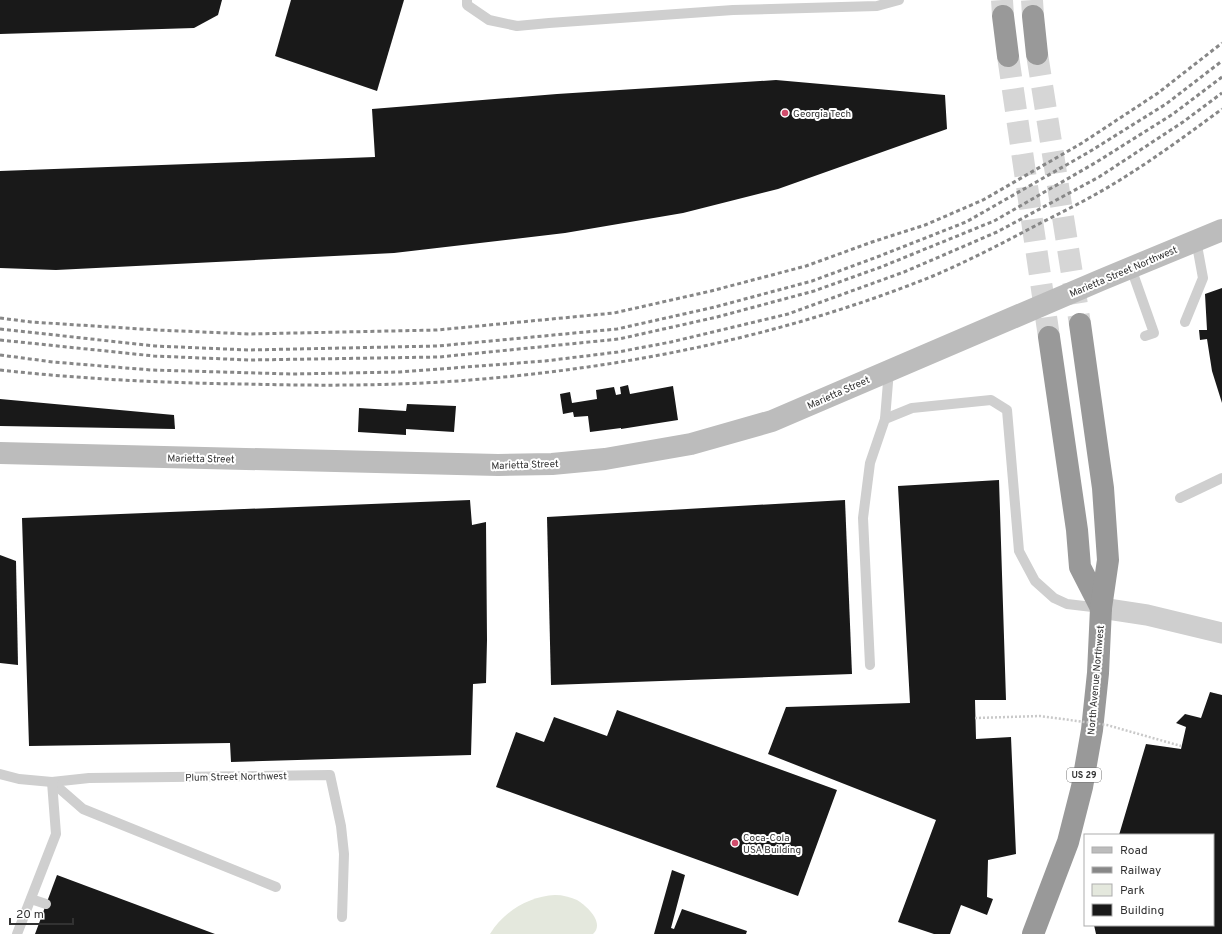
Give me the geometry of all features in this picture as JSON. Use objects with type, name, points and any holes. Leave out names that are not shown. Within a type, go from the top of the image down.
[{"type":"highway","points":[[1003,16],[1008,56]]},
{"type":"highway","points":[[1033,16],[1037,54]]},
{"type":"highway","name":"North Avenue Northwest","points":[[1032,934],[1068,842],[1082,787],[1093,723],[1098,673],[1101,608],[1108,560],[1103,488],[1080,324]]},
{"type":"highway","name":"North Avenue Northwest","points":[[1049,337],[1077,530],[1080,567],[1101,608]]},
{"type":"main road","name":"Marietta Street Northwest","points":[[1023,313],[1222,230]]},
{"type":"main road","name":"Marietta Street","points":[[0,453],[498,465],[552,464],[605,459],[691,444],[772,421],[1023,313]]},
{"type":"street","points":[[1101,608],[1147,615],[1222,633]]},
{"type":"lane","points":[[467,0],[467,5],[489,20],[517,26],[732,10],[877,6],[899,0]]},
{"type":"lane","points":[[1185,322],[1203,278],[1196,240]]},
{"type":"lane","points":[[1131,268],[1154,332],[1145,336]]},
{"type":"lane","points":[[870,665],[863,518],[870,463],[885,419],[889,370]]},
{"type":"lane","points":[[885,419],[912,408],[991,400],[1007,410],[1019,551],[1035,581],[1054,598],[1067,604],[1101,608]]},
{"type":"lane","points":[[1180,498],[1222,478]]},
{"type":"lane","name":"Plum Street Northwest","points":[[0,774],[19,779],[52,782],[89,778],[330,775],[341,826],[344,854],[342,917]]},
{"type":"lane","points":[[52,782],[83,809],[276,887]]},
{"type":"lane","points":[[17,934],[56,834],[52,782]]},
{"type":"lane","points":[[31,899],[46,904]]},
{"type":"path","points":[[975,718],[1040,716],[1107,725],[1181,746]]},
{"type":"green space","points":[[555,895],[566,896],[577,900],[590,910],[596,920],[597,925],[593,934],[490,934],[495,926],[509,912],[536,898]]},
{"type":"building","points":[[0,0],[222,0],[218,15],[194,28],[0,34]]},
{"type":"building","points":[[291,0],[404,0],[377,91],[275,56]]},
{"type":"building","points":[[776,80],[945,95],[947,129],[778,189],[683,213],[565,233],[394,253],[56,270],[0,268],[0,171],[375,157],[372,109],[557,94]]},
{"type":"building","points":[[1222,288],[1222,403],[1212,371],[1207,339],[1200,340],[1199,330],[1207,330],[1205,294]]},
{"type":"building","points":[[628,385],[630,394],[673,386],[678,420],[621,429],[590,432],[588,416],[574,417],[573,412],[563,414],[560,394],[570,392],[572,403],[597,399],[596,390],[614,387],[616,395],[621,394],[620,387]]},
{"type":"building","points":[[0,399],[174,415],[175,429],[0,426]]},
{"type":"building","points":[[407,404],[456,406],[454,432],[406,429],[406,435],[358,432],[359,408],[406,411]]},
{"type":"building","points":[[999,480],[1006,700],[975,700],[976,739],[1011,737],[1016,854],[988,860],[987,897],[993,899],[987,915],[961,905],[950,934],[934,934],[898,922],[936,820],[768,754],[786,707],[910,703],[898,486]]},
{"type":"building","points":[[470,500],[472,525],[486,522],[487,640],[486,683],[473,684],[471,755],[231,762],[230,743],[29,746],[22,518]]},
{"type":"building","points":[[845,500],[852,674],[551,685],[547,517]]},
{"type":"building","points":[[0,555],[16,561],[18,665],[0,663]]},
{"type":"building","points":[[1210,692],[1222,695],[1222,934],[1096,934],[1094,926],[1214,926],[1214,834],[1119,834],[1146,744],[1181,749],[1186,727],[1176,723],[1185,714],[1201,718]]},
{"type":"building","name":"Coca-Cola USA Building","points":[[617,710],[837,790],[798,896],[496,787],[516,732],[544,742],[554,717],[607,736]]},
{"type":"building","points":[[672,870],[685,875],[671,928],[674,929],[682,909],[747,931],[746,934],[654,934]]},
{"type":"building","points":[[57,875],[215,934],[35,934]]},
{"type":"tunnel","points":[[1002,0],[1003,16]]},
{"type":"tunnel","points":[[1032,0],[1033,16]]},
{"type":"tunnel","points":[[1037,54],[1080,324]]},
{"type":"tunnel","points":[[1008,56],[1049,337]]},
{"type":"railway","points":[[0,318],[31,322],[249,334],[437,330],[614,313],[711,291],[806,266],[925,225],[983,200],[1082,143],[1158,93],[1222,43]]},
{"type":"railway","points":[[0,329],[155,346],[249,350],[438,346],[617,329],[715,307],[812,281],[966,222],[1089,152],[1166,104],[1222,61]]},
{"type":"railway","points":[[0,340],[154,356],[249,360],[439,357],[619,339],[717,317],[814,291],[881,267],[994,221],[1095,163],[1173,114],[1222,77]]},
{"type":"railway","points":[[0,355],[53,362],[151,370],[292,374],[400,372],[545,361],[618,352],[671,342],[788,314],[904,272],[997,232],[1099,177],[1183,122],[1222,93]]},
{"type":"railway","points":[[0,370],[91,378],[183,383],[303,385],[393,384],[482,379],[597,366],[711,344],[768,331],[823,315],[879,297],[958,265],[1105,189],[1150,161],[1222,109]]},
{"type":"place","name":"Georgia Tech","points":[[785,113]]},
{"type":"place","name":"Coca-Cola USA Building","points":[[735,843]]}]
